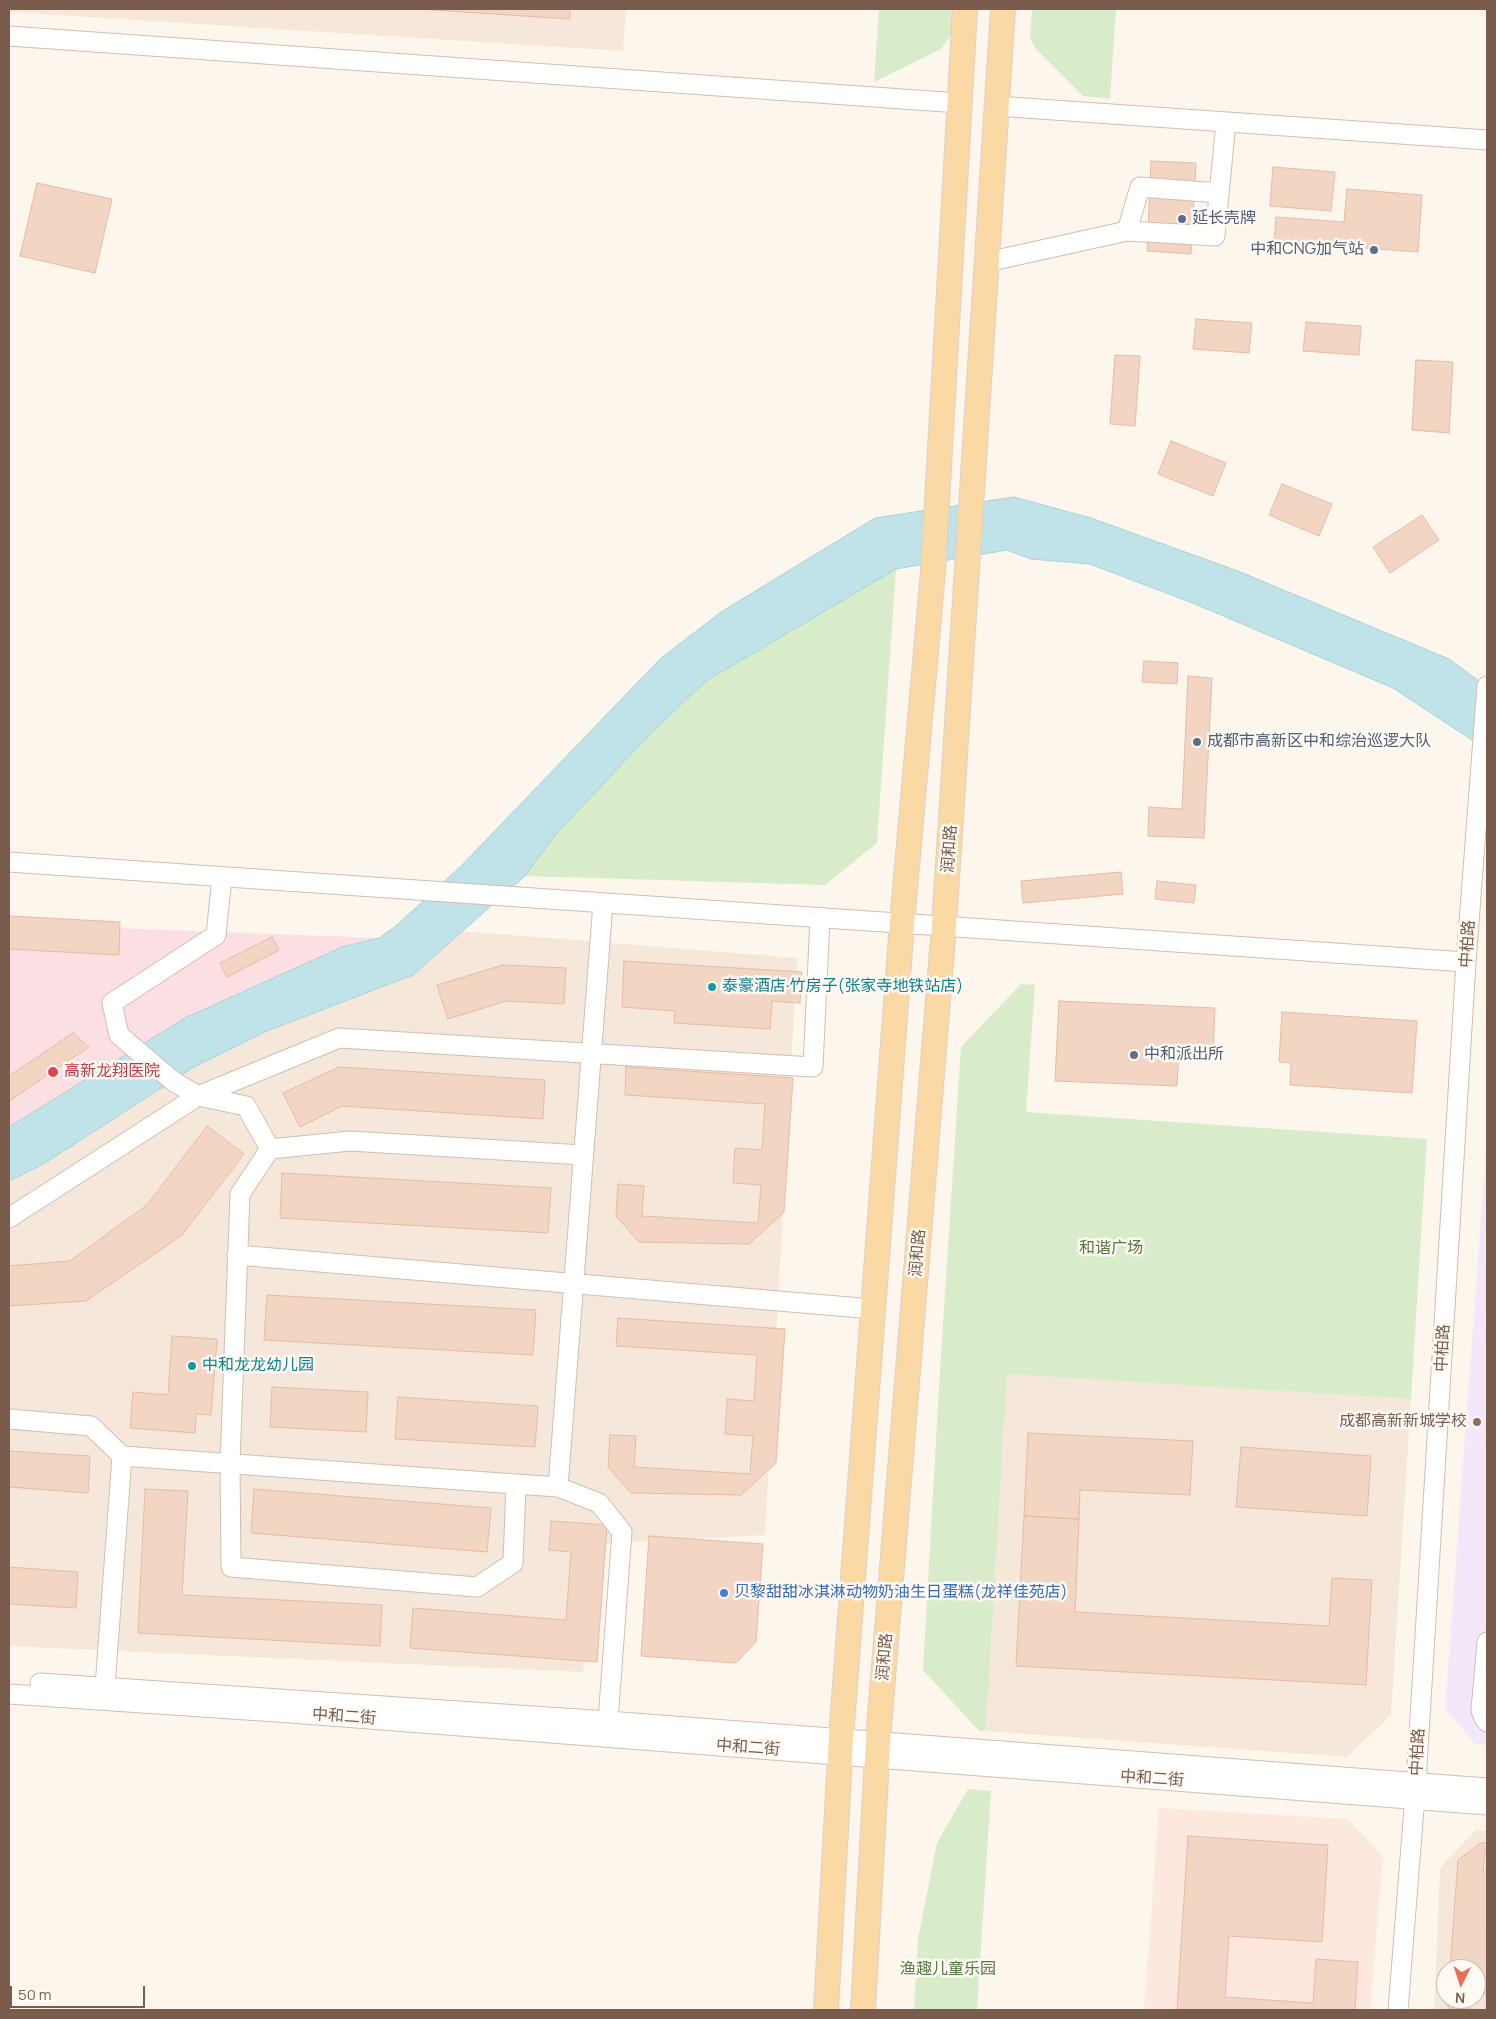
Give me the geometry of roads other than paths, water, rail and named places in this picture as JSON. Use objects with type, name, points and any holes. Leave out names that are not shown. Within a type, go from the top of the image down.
[{"type":"main road","points":[[826,2010],[841,1746],[873,1309],[902,923],[933,572],[965,9]]},
{"type":"main road","name":"润和路","points":[[863,2010],[878,1749],[944,926],[1003,9]]},
{"type":"street","points":[[9,36],[959,103]]},
{"type":"street","points":[[996,106],[1487,140]]},
{"type":"street","points":[[987,262],[1127,231],[1216,236],[1226,122]]},
{"type":"street","points":[[1127,231],[1140,186],[1220,193]]},
{"type":"street","name":"中柏路","points":[[1398,2010],[1416,1791],[1466,962],[1487,686]]},
{"type":"street","points":[[9,862],[1466,962]]},
{"type":"street","points":[[222,877],[216,935],[112,1002],[119,1035],[173,1081],[198,1096],[246,1106],[270,1149]]},
{"type":"street","points":[[558,1487],[603,903]]},
{"type":"street","points":[[9,1218],[198,1096],[339,1038],[813,1067],[820,918]]},
{"type":"street","points":[[270,1149],[350,1141],[583,1154]]},
{"type":"street","points":[[270,1149],[240,1194],[230,1463],[230,1567],[477,1586],[513,1563],[516,1484]]},
{"type":"street","points":[[238,1255],[873,1309]]},
{"type":"street","points":[[9,1419],[92,1426],[122,1456],[558,1487],[599,1503],[622,1532],[608,1721]]},
{"type":"street","points":[[105,1687],[122,1456]]},
{"type":"street","points":[[1487,1642],[1482,1710],[1487,1722]]},
{"type":"street","name":"中和二街","points":[[9,1681],[608,1721],[841,1746]]},
{"type":"street","name":"中和二街","points":[[9,1694],[841,1746],[1416,1791],[1487,1805]]},
{"type":"street","name":"中和二街","points":[[1416,1791],[1487,1788]]},
{"type":"water","points":[[1014,497],[1091,518],[1238,571],[1449,659],[1487,687],[1487,750],[1393,688],[1195,604],[1090,564],[1031,559],[1007,550],[896,569],[706,681],[651,733],[556,834],[525,876],[413,975],[267,1031],[194,1067],[45,1163],[9,1181],[9,1127],[185,1018],[342,947],[379,938],[397,925],[461,866],[660,659],[721,612],[875,518]]},
{"type":"place","name":"延长壳牌","points":[[1182,219]]},
{"type":"place","name":"中和CNG加气站","points":[[1374,250]]},
{"type":"place","name":"成都市高新区中和综治巡逻大队","points":[[1197,742]]},
{"type":"place","name":"泰豪酒店·竹房子(张家寺地铁站店)","points":[[712,987]]},
{"type":"place","name":"中和派出所","points":[[1134,1055]]},
{"type":"place","name":"高新龙翔医院","points":[[53,1072]]},
{"type":"place","name":"中和龙龙幼儿园","points":[[192,1366]]},
{"type":"place","name":"成都高新新城学校","points":[[1477,1422]]},
{"type":"place","name":"贝黎甜甜冰淇淋动物奶油生日蛋糕(龙祥佳苑店)","points":[[724,1593]]},
{"type":"park label","name":"和谐广场","points":[[1111,1249]]},
{"type":"park label","name":"渔趣儿童乐园","points":[[948,1970]]}]
